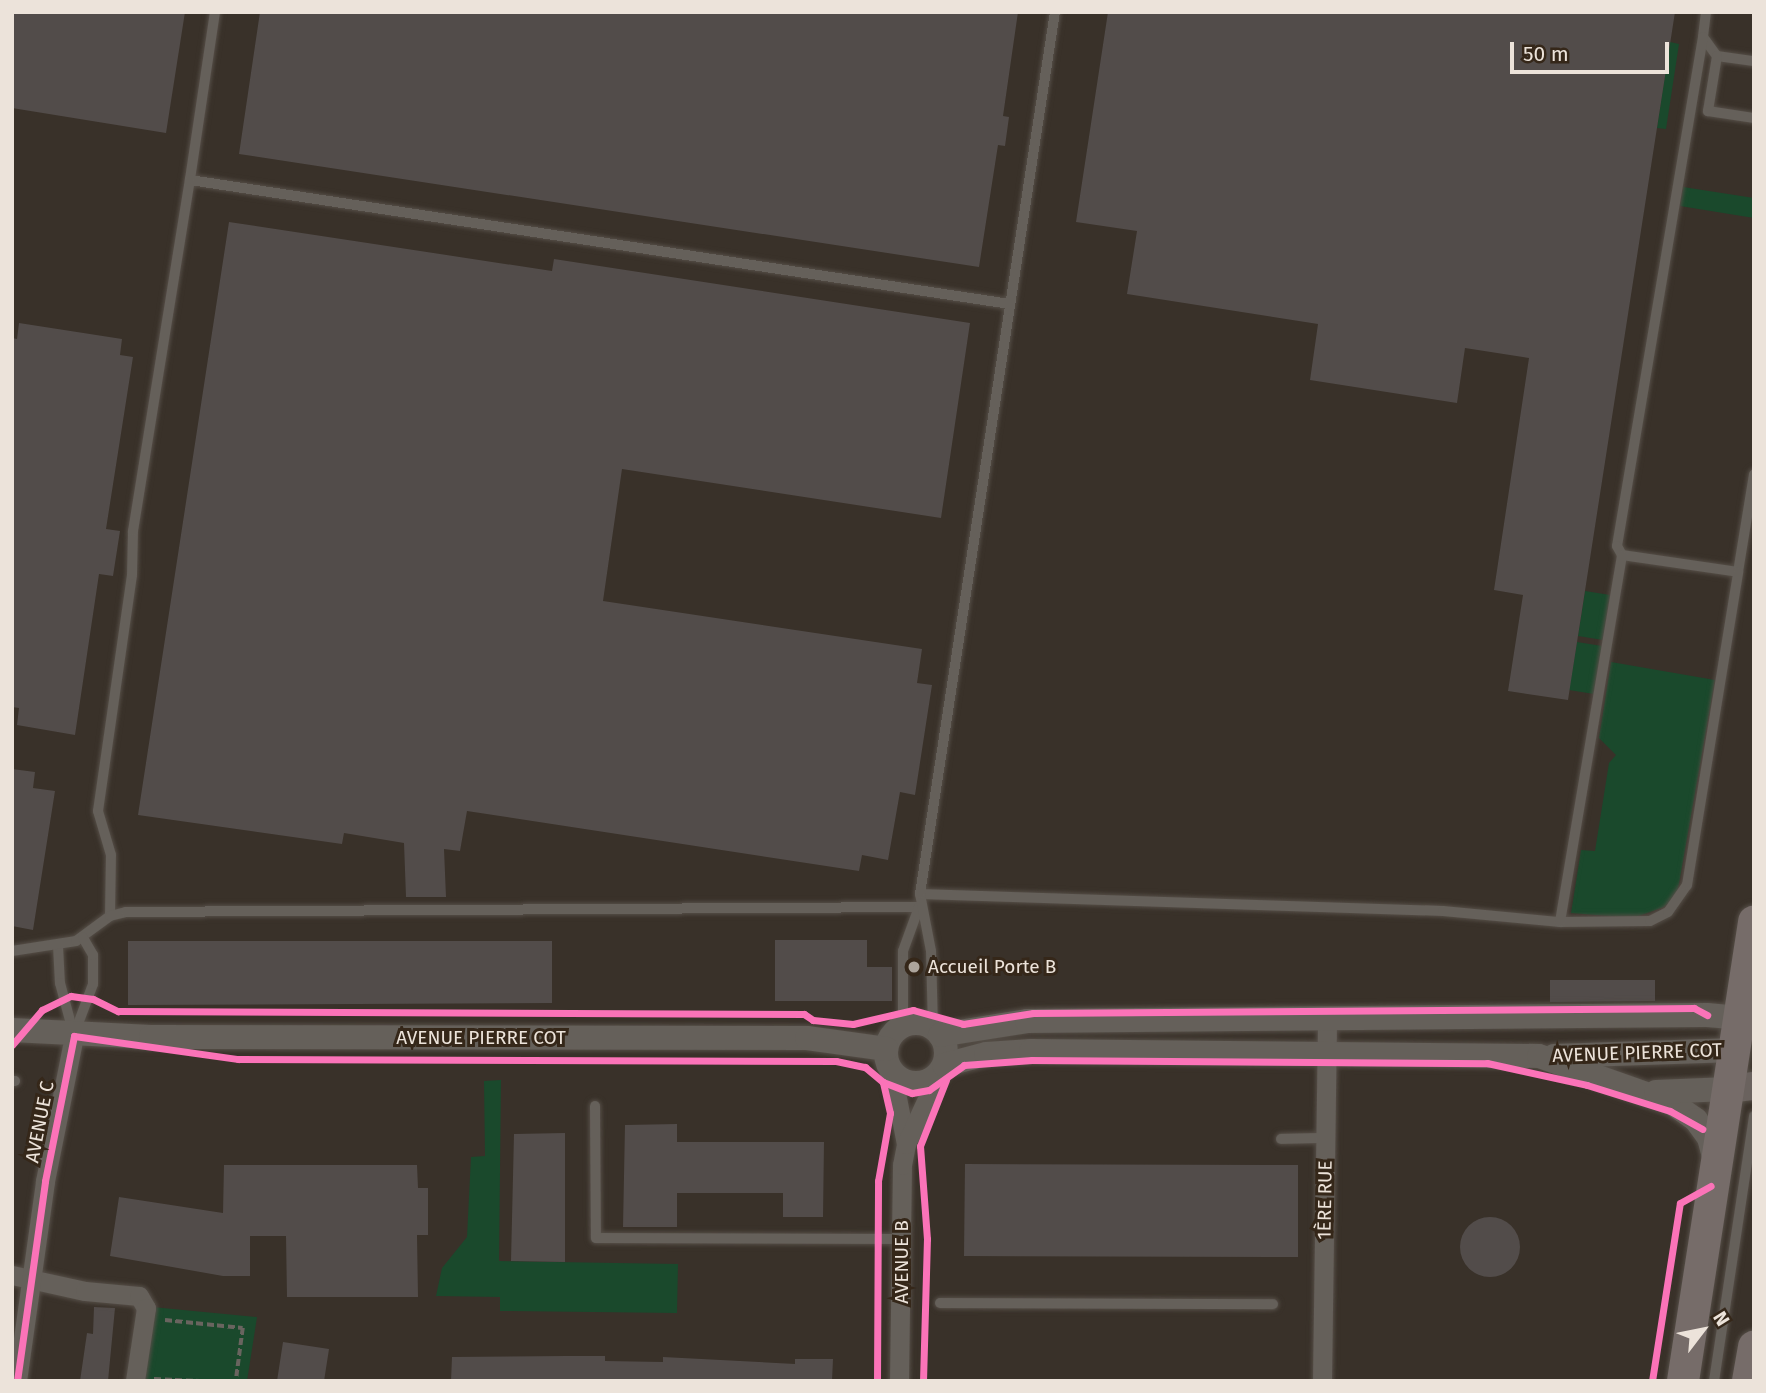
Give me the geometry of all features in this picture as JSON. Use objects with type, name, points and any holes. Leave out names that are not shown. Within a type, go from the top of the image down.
[{"type":"main road","points":[[1683,1381],[1715,1161],[1741,1088],[1754,921]]},
{"type":"main road","points":[[1748,1381],[1754,1347]]},
{"type":"street","name":"AVENUE PIERRE COT","points":[[936,1032],[1027,1021],[1707,1015],[1745,1030]]},
{"type":"street","name":"1ÈRE RUE","points":[[1322,1381],[1327,1018]]},
{"type":"street","points":[[903,1026],[936,1032],[941,1069],[913,1084],[889,1060],[903,1026]]},
{"type":"street","name":"AVENUE PIERRE COT","points":[[12,1030],[74,1036],[807,1038],[889,1060]]},
{"type":"street","name":"AVENUE PIERRE COT","points":[[941,1069],[986,1054],[1031,1051],[1539,1056],[1745,1030]]},
{"type":"street","name":"AVENUE C","points":[[17,1381],[56,1120],[74,1036]]},
{"type":"street","name":"AVENUE PIERRE COT","points":[[1539,1056],[1644,1091],[1696,1120],[1709,1138],[1715,1161]]},
{"type":"street","name":"AVENUE B","points":[[889,1060],[906,1144],[899,1381]]},
{"type":"street","name":"AVENUE B","points":[[906,1144],[941,1069]]},
{"type":"street","name":"AVENUE PIERRE COT","points":[[1644,1091],[1741,1088]]},
{"type":"street","points":[[12,1275],[32,1277],[85,1291],[139,1296],[146,1308],[135,1381]]},
{"type":"lane","points":[[110,916],[111,855],[98,811],[132,575],[133,531],[215,12]]},
{"type":"lane","points":[[903,1026],[903,951],[919,907],[1055,12]]},
{"type":"lane","points":[[1560,922],[1622,555],[1617,546],[1706,12]]},
{"type":"lane","points":[[1703,37],[1717,56],[1708,111],[1754,118]]},
{"type":"lane","points":[[1717,56],[1754,61]]},
{"type":"lane","points":[[190,180],[1010,304]]},
{"type":"lane","points":[[920,894],[1443,911],[1560,922],[1650,921],[1668,912],[1684,892],[1754,474]]},
{"type":"lane","points":[[1622,555],[1738,572]]},
{"type":"lane","points":[[12,951],[58,946],[83,938],[110,916],[140,912],[919,907]]},
{"type":"lane","points":[[919,907],[931,951],[936,1032]]},
{"type":"lane","points":[[74,1036],[93,984],[93,955],[83,938]]},
{"type":"lane","points":[[58,946],[60,984],[74,1036]]},
{"type":"lane","points":[[595,1106],[596,1238],[902,1239]]},
{"type":"lane","points":[[1714,1381],[1754,1116]]},
{"type":"lane","points":[[1281,1139],[1326,1138]]},
{"type":"lane","points":[[940,1303],[1273,1304]]},
{"type":"path","points":[[159,1331],[160,1319],[243,1328],[236,1381]]},
{"type":"path","points":[[154,1367],[152,1379],[200,1381]]},
{"type":"green space","points":[[1670,42],[1679,44],[1666,129],[1657,128]]},
{"type":"green space","points":[[1683,187],[1754,198],[1754,218],[1680,206]]},
{"type":"green space","points":[[1585,591],[1610,595],[1603,640],[1578,636]]},
{"type":"green space","points":[[1577,642],[1602,646],[1594,694],[1569,690]]},
{"type":"green space","points":[[1611,662],[1715,680],[1677,895],[1664,907],[1633,918],[1571,913],[1581,850],[1595,851],[1609,763],[1616,755],[1599,738]]},
{"type":"green space","points":[[501,1080],[499,1261],[678,1264],[677,1313],[500,1311],[500,1297],[436,1296],[442,1268],[467,1237],[471,1157],[485,1156],[484,1081]]},
{"type":"green space","points":[[152,1307],[257,1317],[247,1381],[141,1381]]},
{"type":"building","points":[[12,12],[185,12],[166,133],[12,108]]},
{"type":"building","points":[[260,12],[1018,12],[1003,116],[1009,117],[1005,146],[998,145],[979,267],[239,154]]},
{"type":"building","points":[[1108,12],[1675,12],[1568,700],[1508,691],[1523,595],[1494,590],[1529,358],[1465,348],[1457,403],[1310,380],[1318,324],[1127,294],[1137,231],[1076,222]]},
{"type":"building","points":[[229,222],[552,271],[554,259],[970,323],[941,518],[622,469],[603,601],[922,649],[917,683],[932,685],[915,795],[900,792],[888,860],[862,855],[859,871],[467,811],[460,851],[444,849],[446,897],[406,897],[404,843],[344,833],[342,844],[138,815]]},
{"type":"building","points":[[19,323],[122,339],[120,355],[133,357],[106,529],[120,531],[113,576],[99,574],[75,735],[17,725],[19,708],[12,707],[12,338],[17,339]]},
{"type":"building","points":[[12,769],[35,772],[33,788],[55,791],[33,930],[12,926]]},
{"type":"building","points":[[775,940],[867,940],[867,967],[892,967],[892,1001],[775,1001]]},
{"type":"building","points":[[128,941],[552,941],[552,1003],[128,1005]]},
{"type":"building","points":[[1550,980],[1655,980],[1655,1001],[1550,1002]]},
{"type":"building","points":[[677,1124],[677,1142],[824,1142],[823,1217],[783,1217],[783,1193],[677,1193],[677,1227],[623,1227],[625,1125]]},
{"type":"building","points":[[565,1133],[565,1262],[511,1261],[514,1134]]},
{"type":"building","points":[[965,1164],[1298,1165],[1298,1257],[964,1256]]},
{"type":"building","points":[[224,1165],[417,1165],[418,1188],[428,1188],[428,1235],[417,1235],[418,1297],[287,1297],[286,1236],[250,1236],[250,1276],[223,1276],[110,1256],[119,1197],[223,1213]]},
{"type":"building","points":[[1490,1217],[1507,1222],[1515,1230],[1520,1247],[1515,1264],[1507,1272],[1490,1277],[1473,1272],[1465,1264],[1460,1247],[1465,1230],[1473,1222]]},
{"type":"building","points":[[94,1307],[115,1308],[108,1381],[80,1381],[87,1333],[93,1334]]},
{"type":"building","points":[[283,1342],[329,1349],[324,1381],[277,1381]]},
{"type":"building","points":[[605,1356],[605,1361],[663,1362],[663,1357],[795,1364],[795,1359],[833,1359],[832,1381],[451,1381],[452,1357]]},
{"type":"cycle path","points":[[12,1045],[42,1010],[71,996],[93,999],[118,1011],[804,1014],[813,1020],[853,1024],[913,1010],[963,1024],[1033,1013],[1694,1008],[1707,1015]]},
{"type":"cycle path","points":[[74,1036],[238,1059],[836,1061],[865,1067],[883,1082],[912,1093],[929,1090],[964,1065],[1032,1060],[1487,1063],[1587,1085],[1670,1111],[1702,1129]]},
{"type":"cycle path","points":[[17,1381],[45,1181],[74,1036]]},
{"type":"cycle path","points":[[923,1381],[927,1239],[920,1146],[946,1080]]},
{"type":"cycle path","points":[[877,1381],[878,1181],[890,1113],[883,1082]]},
{"type":"cycle path","points":[[1652,1381],[1680,1203],[1711,1186]]},
{"type":"place","name":"Accueil Porte B","points":[[914,967]]}]
